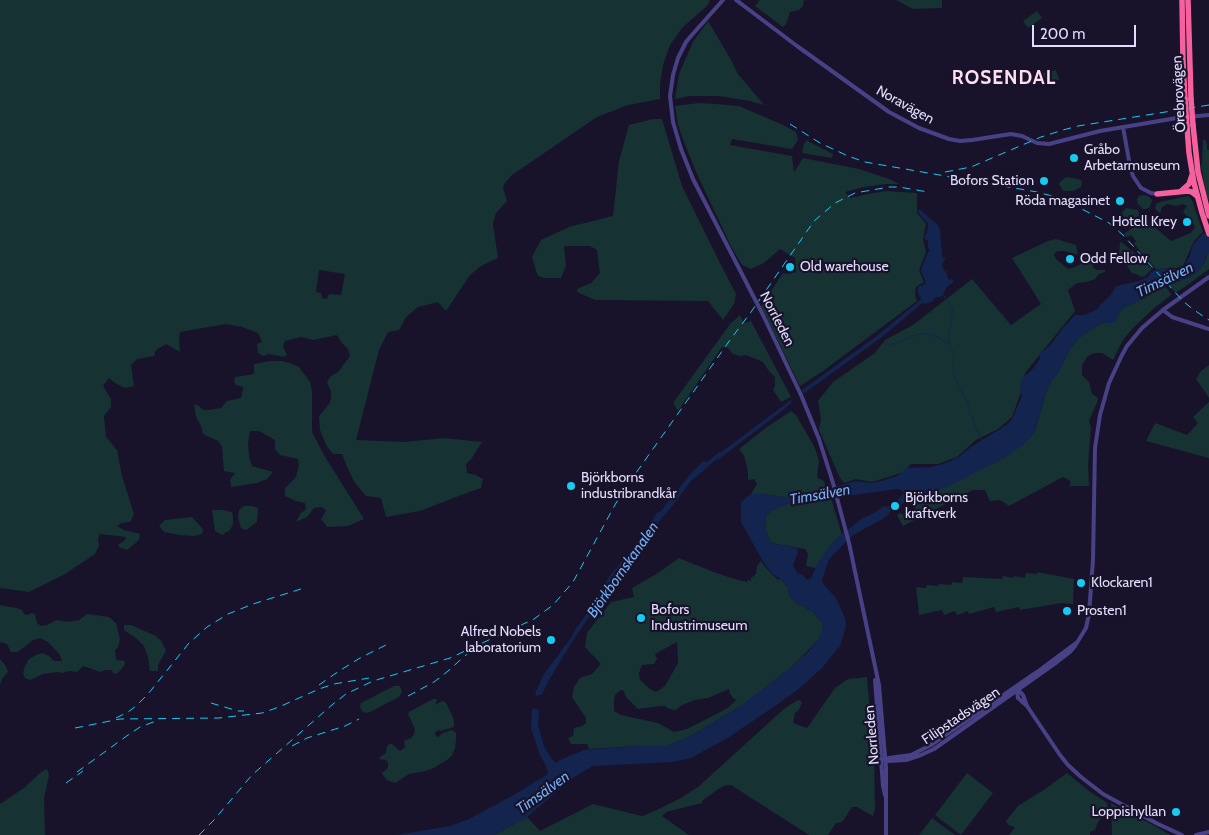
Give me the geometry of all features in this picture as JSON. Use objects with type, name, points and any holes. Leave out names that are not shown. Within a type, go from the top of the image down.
[{"type":"highway","name":"Örebrovägen","points":[[1182,0],[1183,62],[1190,126],[1200,196],[1209,234]]},
{"type":"highway","name":"Örebrovägen","points":[[1188,0],[1188,99]]},
{"type":"highway","name":"Örebrovägen","points":[[1190,126],[1189,153],[1192,173],[1209,216]]},
{"type":"highway","points":[[1181,191],[1189,184],[1192,173]]},
{"type":"highway","points":[[1157,194],[1181,191],[1191,192],[1209,202]]},
{"type":"street","name":"Norrleden","points":[[723,0],[686,42],[678,58],[670,96],[673,122],[681,149],[699,192],[801,396],[819,439],[839,500],[850,542],[878,685],[887,788],[886,835]]},
{"type":"street","name":"Noravägen","points":[[736,0],[884,108],[914,126],[938,136],[964,141],[1016,134],[1037,143],[1049,144],[1089,133],[1177,118],[1209,115]]},
{"type":"street","points":[[1123,127],[1133,176],[1141,188],[1157,194]]},
{"type":"street","name":"Filipstadsvägen","points":[[884,760],[911,755],[925,749],[1064,657],[1075,646],[1086,628],[1089,614],[1093,560],[1095,448],[1103,404],[1113,374],[1127,346],[1142,328],[1163,310],[1209,277]]},
{"type":"street","points":[[1163,310],[1172,317],[1209,329]]},
{"type":"street","points":[[1015,689],[1018,698],[1027,706],[1060,755],[1088,784],[1103,794],[1182,835]]},
{"type":"street","points":[[1196,835],[1209,832]]},
{"type":"green space","points":[[0,0],[710,0],[707,6],[682,28],[670,45],[663,65],[660,99],[628,105],[597,117],[512,175],[503,188],[507,201],[496,213],[493,224],[498,258],[481,266],[470,275],[446,311],[438,302],[418,307],[406,317],[399,330],[388,332],[379,350],[356,440],[404,442],[445,438],[482,442],[466,464],[467,473],[483,479],[481,488],[420,511],[386,517],[381,498],[366,496],[355,483],[342,454],[333,454],[326,445],[320,430],[319,416],[331,399],[331,392],[327,382],[331,376],[338,372],[350,356],[348,349],[337,335],[313,340],[301,337],[285,341],[283,346],[287,355],[284,357],[269,354],[263,356],[258,353],[257,344],[262,342],[258,333],[242,327],[226,324],[180,332],[180,352],[166,344],[156,350],[154,356],[137,359],[131,365],[134,386],[125,388],[109,378],[103,386],[111,399],[111,407],[104,416],[106,437],[117,450],[122,476],[134,514],[130,522],[121,523],[117,526],[140,534],[139,540],[127,550],[118,545],[126,537],[100,534],[98,539],[99,546],[95,554],[65,574],[29,592],[0,588]],"holes":[[[319,270],[345,274],[341,295],[329,294],[327,299],[322,298],[321,293],[316,292]]]},
{"type":"green space","points":[[760,0],[804,0],[803,6],[799,10],[790,12],[783,27],[755,6]]},
{"type":"green space","points":[[896,0],[942,0],[942,8],[913,9]]},
{"type":"green space","points":[[1037,11],[1042,18],[1028,28],[1023,21]]},
{"type":"green space","points":[[708,21],[738,74],[764,105],[718,96],[689,96],[675,99],[679,74],[693,42]]},
{"type":"green space","points":[[1056,70],[1059,80],[1039,79],[1039,74]]},
{"type":"green space","points":[[699,103],[739,106],[796,132],[798,140],[792,149],[732,139],[730,145],[792,156],[794,172],[803,158],[859,169],[899,184],[864,187],[845,192],[850,198],[886,191],[917,193],[917,213],[926,224],[923,239],[926,252],[919,270],[924,282],[916,287],[915,295],[917,301],[800,386],[761,306],[783,273],[796,272],[795,258],[780,249],[764,263],[751,269],[742,265],[697,174],[678,125],[675,106]]},
{"type":"green space","points":[[653,119],[662,119],[682,186],[736,294],[734,304],[723,320],[708,301],[595,300],[577,292],[577,289],[591,283],[600,273],[597,250],[590,246],[564,246],[566,266],[561,278],[544,278],[538,276],[536,271],[532,257],[541,240],[569,227],[613,216],[619,161],[629,125]]},
{"type":"green space","points":[[1205,139],[1207,150],[1209,150],[1209,200],[1201,166],[1203,140]]},
{"type":"green space","points":[[806,140],[833,154],[832,158],[802,153]]},
{"type":"green space","points":[[1066,177],[1082,181],[1081,187],[1073,191],[1063,191],[1059,184]]},
{"type":"green space","points":[[1143,195],[1148,196],[1152,200],[1150,207],[1146,209],[1143,209],[1138,204],[1137,199]]},
{"type":"green space","points":[[1188,196],[1192,200],[1203,232],[1194,241],[1183,266],[1156,269],[1134,244],[1136,241],[1131,235],[1127,237],[1124,234],[1145,219],[1171,241],[1191,233],[1195,227],[1183,212],[1187,206],[1183,204],[1176,206],[1167,204],[1161,208],[1159,213],[1155,208],[1156,204],[1160,202]]},
{"type":"green space","points":[[1126,208],[1138,210],[1139,215],[1136,219],[1132,220],[1124,217],[1122,214]]},
{"type":"green space","points":[[1056,239],[1076,245],[1078,255],[1058,251],[1054,255],[1068,269],[1081,264],[1084,257],[1088,256],[1094,258],[1093,268],[1105,270],[1105,272],[1099,274],[1095,279],[1077,283],[1068,290],[1075,311],[1025,373],[1012,417],[998,429],[976,440],[957,457],[938,464],[911,464],[904,472],[872,482],[856,479],[844,483],[839,476],[819,430],[821,419],[818,401],[833,382],[875,353],[885,340],[913,325],[972,279],[1011,325],[1041,304],[1012,258]]},
{"type":"green space","points":[[1120,242],[1152,269],[1145,276],[1140,277],[1132,273],[1121,259],[1119,253]]},
{"type":"green space","points":[[1208,253],[1209,269],[1175,292],[1168,284],[1181,281],[1198,271],[1205,262]]},
{"type":"green space","points":[[1165,286],[1171,295],[1133,328],[1123,340],[1113,360],[1102,353],[1094,353],[1087,357],[1082,365],[1082,375],[1089,382],[1092,394],[1098,400],[1089,421],[1091,427],[1088,466],[1089,486],[1069,486],[1070,481],[1063,477],[1009,506],[1000,500],[990,501],[985,490],[973,490],[903,526],[897,515],[900,513],[906,516],[910,515],[915,507],[913,502],[907,501],[909,495],[1004,458],[1035,431],[1047,389],[1070,349],[1079,338],[1103,323],[1114,323],[1122,308],[1145,298],[1155,290]]},
{"type":"green space","points":[[740,315],[745,323],[751,321],[791,397],[781,402],[773,390],[775,377],[763,362],[746,355],[733,354],[728,348],[722,347],[678,411],[673,403],[730,324]]},
{"type":"green space","points":[[281,361],[299,367],[310,382],[312,391],[312,432],[364,519],[348,526],[327,527],[321,519],[326,511],[322,507],[314,508],[307,517],[296,522],[300,514],[306,509],[305,503],[285,496],[285,488],[296,477],[299,465],[298,459],[280,455],[275,449],[275,440],[259,431],[250,431],[248,443],[252,466],[273,472],[267,479],[257,483],[231,487],[230,480],[235,473],[224,471],[222,447],[218,441],[203,434],[196,417],[194,404],[203,410],[209,410],[221,408],[227,401],[241,398],[243,387],[236,385],[235,377],[254,374],[254,364]]},
{"type":"green space","points":[[1209,365],[1209,398],[1196,379],[1201,371]]},
{"type":"green space","points":[[1209,402],[1209,458],[1146,441],[1155,423],[1187,435],[1198,423],[1193,417]]},
{"type":"green space","points":[[791,411],[796,415],[815,448],[819,461],[817,477],[823,480],[828,490],[806,497],[790,498],[751,494],[757,484],[754,479],[748,480],[744,456],[739,449]]},
{"type":"green space","points":[[831,498],[842,535],[829,547],[816,568],[806,566],[808,554],[805,549],[771,543],[765,529],[766,517],[772,510],[787,504]]},
{"type":"green space","points":[[244,506],[258,508],[257,522],[246,530],[241,528],[238,517],[239,510]]},
{"type":"green space","points":[[212,510],[232,512],[233,524],[230,530],[222,535],[215,531]]},
{"type":"green space","points":[[192,517],[203,529],[202,534],[194,536],[180,535],[164,532],[159,526],[165,520]]},
{"type":"green space","points":[[679,558],[716,573],[747,582],[748,580],[751,581],[751,578],[756,574],[757,566],[761,561],[778,580],[781,579],[788,588],[789,595],[796,603],[813,612],[823,624],[822,633],[818,640],[794,665],[756,695],[689,737],[666,746],[589,749],[587,744],[571,744],[568,738],[573,736],[574,728],[586,723],[586,718],[572,697],[574,687],[580,678],[592,674],[601,664],[585,647],[587,633],[611,602],[634,597],[632,588]],"holes":[[[677,642],[678,663],[665,686],[656,692],[640,680],[639,673],[642,665],[654,664],[657,659],[655,654]],[[729,689],[730,694],[734,699],[737,699],[728,708],[687,729],[674,732],[658,723],[621,715],[614,711],[615,695],[623,690],[626,697],[638,709],[665,706],[676,710],[682,705],[708,698]]]},
{"type":"green space","points":[[1037,572],[1074,579],[1073,604],[1061,603],[1020,610],[1019,607],[996,612],[994,607],[969,614],[968,611],[957,615],[955,611],[944,615],[942,610],[919,615],[916,587],[926,588],[927,585],[939,586],[939,584],[951,585],[952,582],[962,583],[963,577],[1002,579],[1003,576],[1013,578],[1014,576],[1025,578],[1026,573],[1037,574]]},
{"type":"green space","points":[[0,605],[22,610],[27,615],[35,614],[37,623],[41,626],[56,620],[67,622],[79,620],[87,614],[109,617],[116,623],[120,639],[115,650],[116,660],[125,661],[124,666],[118,673],[114,674],[111,670],[100,672],[83,666],[77,672],[43,674],[30,680],[25,678],[23,673],[29,659],[42,653],[54,661],[62,661],[60,655],[48,642],[40,638],[33,640],[18,652],[11,652],[7,644],[0,642]]},
{"type":"green space","points":[[124,625],[131,625],[156,636],[162,642],[166,651],[158,665],[158,671],[150,671],[144,646],[124,630]]},
{"type":"green space","points":[[0,659],[8,672],[0,685]]},
{"type":"green space","points":[[867,677],[874,756],[875,808],[873,816],[857,807],[852,807],[843,821],[836,823],[828,835],[809,835],[731,785],[726,785],[703,800],[702,803],[666,812],[662,816],[689,835],[494,835],[527,817],[540,831],[593,804],[642,816],[655,811],[698,787],[785,708],[798,700],[801,701],[802,703],[795,713],[793,723],[807,728],[835,688],[848,679]]},
{"type":"green space","points":[[394,686],[400,686],[402,692],[399,697],[370,712],[362,711],[361,703]]},
{"type":"green space","points":[[433,699],[437,699],[436,705],[444,701],[453,717],[454,727],[441,731],[438,730],[435,733],[438,737],[452,730],[456,733],[455,748],[452,755],[434,768],[409,774],[395,783],[387,780],[382,773],[388,768],[388,763],[386,760],[379,759],[380,757],[386,753],[387,746],[390,744],[400,751],[405,747],[404,741],[411,738],[415,729],[408,714],[409,712]]},
{"type":"green space","points":[[46,769],[49,775],[44,798],[45,835],[0,835],[0,804],[24,788]]},
{"type":"green space","points":[[967,773],[993,793],[961,835],[935,815]]},
{"type":"green space","points":[[1067,773],[1106,802],[1109,808],[1105,811],[1095,830],[1090,832],[1090,835],[1009,835],[1015,827],[1008,825],[1006,821],[1018,806]]},
{"type":"green space","points":[[1111,803],[1155,826],[1170,835],[1112,835]]},
{"type":"green space","points":[[932,818],[955,835],[919,835]]},
{"type":"water","points":[[919,209],[937,224],[940,229],[942,256],[943,258],[946,257],[942,265],[943,269],[949,280],[952,279],[954,281],[946,288],[943,295],[924,304],[918,293],[918,287],[926,283],[921,270],[930,250],[928,248],[928,241],[924,238],[928,229],[928,222],[918,212]]},
{"type":"water","name":"Timsälven","points":[[1209,233],[1209,253],[1205,262],[1190,278],[1155,290],[1145,298],[1122,308],[1114,323],[1103,323],[1079,338],[1070,349],[1047,389],[1035,431],[1023,445],[1004,458],[945,488],[919,496],[911,494],[907,501],[901,504],[899,501],[904,493],[897,489],[840,495],[787,504],[772,510],[766,517],[765,529],[771,543],[797,548],[798,552],[793,565],[797,573],[803,575],[807,580],[811,578],[819,561],[837,538],[863,518],[883,507],[886,506],[890,511],[883,519],[853,535],[828,562],[822,580],[836,598],[845,618],[846,627],[840,646],[822,668],[801,687],[729,737],[691,758],[672,762],[593,766],[574,777],[527,817],[494,835],[397,835],[450,826],[469,819],[548,774],[531,728],[532,710],[534,708],[539,712],[538,725],[544,746],[556,763],[584,750],[666,746],[689,737],[739,707],[808,652],[822,633],[823,624],[813,612],[796,603],[789,595],[788,588],[781,579],[774,575],[765,565],[741,522],[741,502],[751,494],[790,498],[806,497],[856,481],[871,483],[881,481],[897,476],[906,468],[932,467],[959,457],[971,447],[1008,424],[1022,396],[1020,391],[1022,378],[1032,370],[1040,359],[1040,351],[1044,351],[1052,343],[1075,315],[1084,315],[1098,309],[1111,295],[1116,286],[1139,281],[1148,277],[1151,272],[1159,269],[1183,267],[1190,256],[1195,242],[1203,234]]},
{"type":"water","points":[[791,400],[792,402],[782,411],[719,459],[716,456]]},
{"type":"water","points":[[705,461],[709,466],[691,481],[642,541],[628,562],[628,576],[615,580],[573,640],[542,694],[537,696],[535,694],[544,674],[571,638],[609,577],[639,540],[657,513],[661,511],[686,479]]},
{"type":"waterway","points":[[943,295],[953,309],[949,343],[954,354],[953,368],[955,380],[967,402],[975,426],[983,441]]},
{"type":"waterway","name":"Björkbornskanalen","points":[[804,391],[880,336],[922,301]]},
{"type":"waterway","points":[[885,340],[890,345],[921,333],[936,336],[948,343]]},
{"type":"waterway","name":"Björkbornskanalen","points":[[704,467],[720,454]]},
{"type":"waterway","points":[[881,514],[899,503],[905,496]]},
{"type":"railway","points":[[945,172],[971,167],[1041,137],[1078,126],[1209,105]]},
{"type":"railway","points":[[790,124],[820,143],[865,162],[1037,192],[1072,204],[1109,223],[1123,235],[1184,302],[1209,320]]},
{"type":"railway","points":[[199,835],[252,775],[346,694],[373,681],[450,658],[534,619],[553,605],[573,582],[616,503],[631,480],[814,221],[835,203],[855,193],[889,187],[928,192]]},
{"type":"railway","points":[[116,718],[136,706],[189,643],[207,627],[228,614],[301,589]]},
{"type":"railway","points":[[319,685],[360,658],[386,645]]},
{"type":"railway","points":[[408,696],[434,682],[467,654]]},
{"type":"railway","points":[[75,728],[120,719],[219,718],[262,713],[334,684],[369,678]]},
{"type":"railway","points":[[211,703],[244,711]]},
{"type":"railway","points":[[292,746],[307,738],[345,726],[359,719]]},
{"type":"railway","points":[[77,772],[140,727],[156,721]]},
{"type":"railway","points":[[66,783],[83,771]]},
{"type":"place","name":"Gråbo Arbetarmuseum","points":[[1074,158]]},
{"type":"place","name":"Bofors Station","points":[[1044,181]]},
{"type":"place","name":"Röda magasinet","points":[[1120,201]]},
{"type":"place","name":"Hotell Krey","points":[[1187,222]]},
{"type":"place","name":"Odd Fellow","points":[[1070,259]]},
{"type":"place","name":"Old warehouse","points":[[790,267]]},
{"type":"place","name":"Björkborns industribrandkår","points":[[571,486]]},
{"type":"place","name":"Björkborns kraftverk","points":[[895,506]]},
{"type":"place","name":"Klockaren1","points":[[1081,583]]},
{"type":"place","name":"Prosten1","points":[[1067,611]]},
{"type":"place","name":"Bofors Industrimuseum","points":[[641,618]]},
{"type":"place","name":"Alfred Nobels laboratorium","points":[[551,640]]},
{"type":"place","name":"Loppishyllan","points":[[1176,812]]},
{"type":"district","name":"ROSENDAL","points":[[1004,78]]}]
